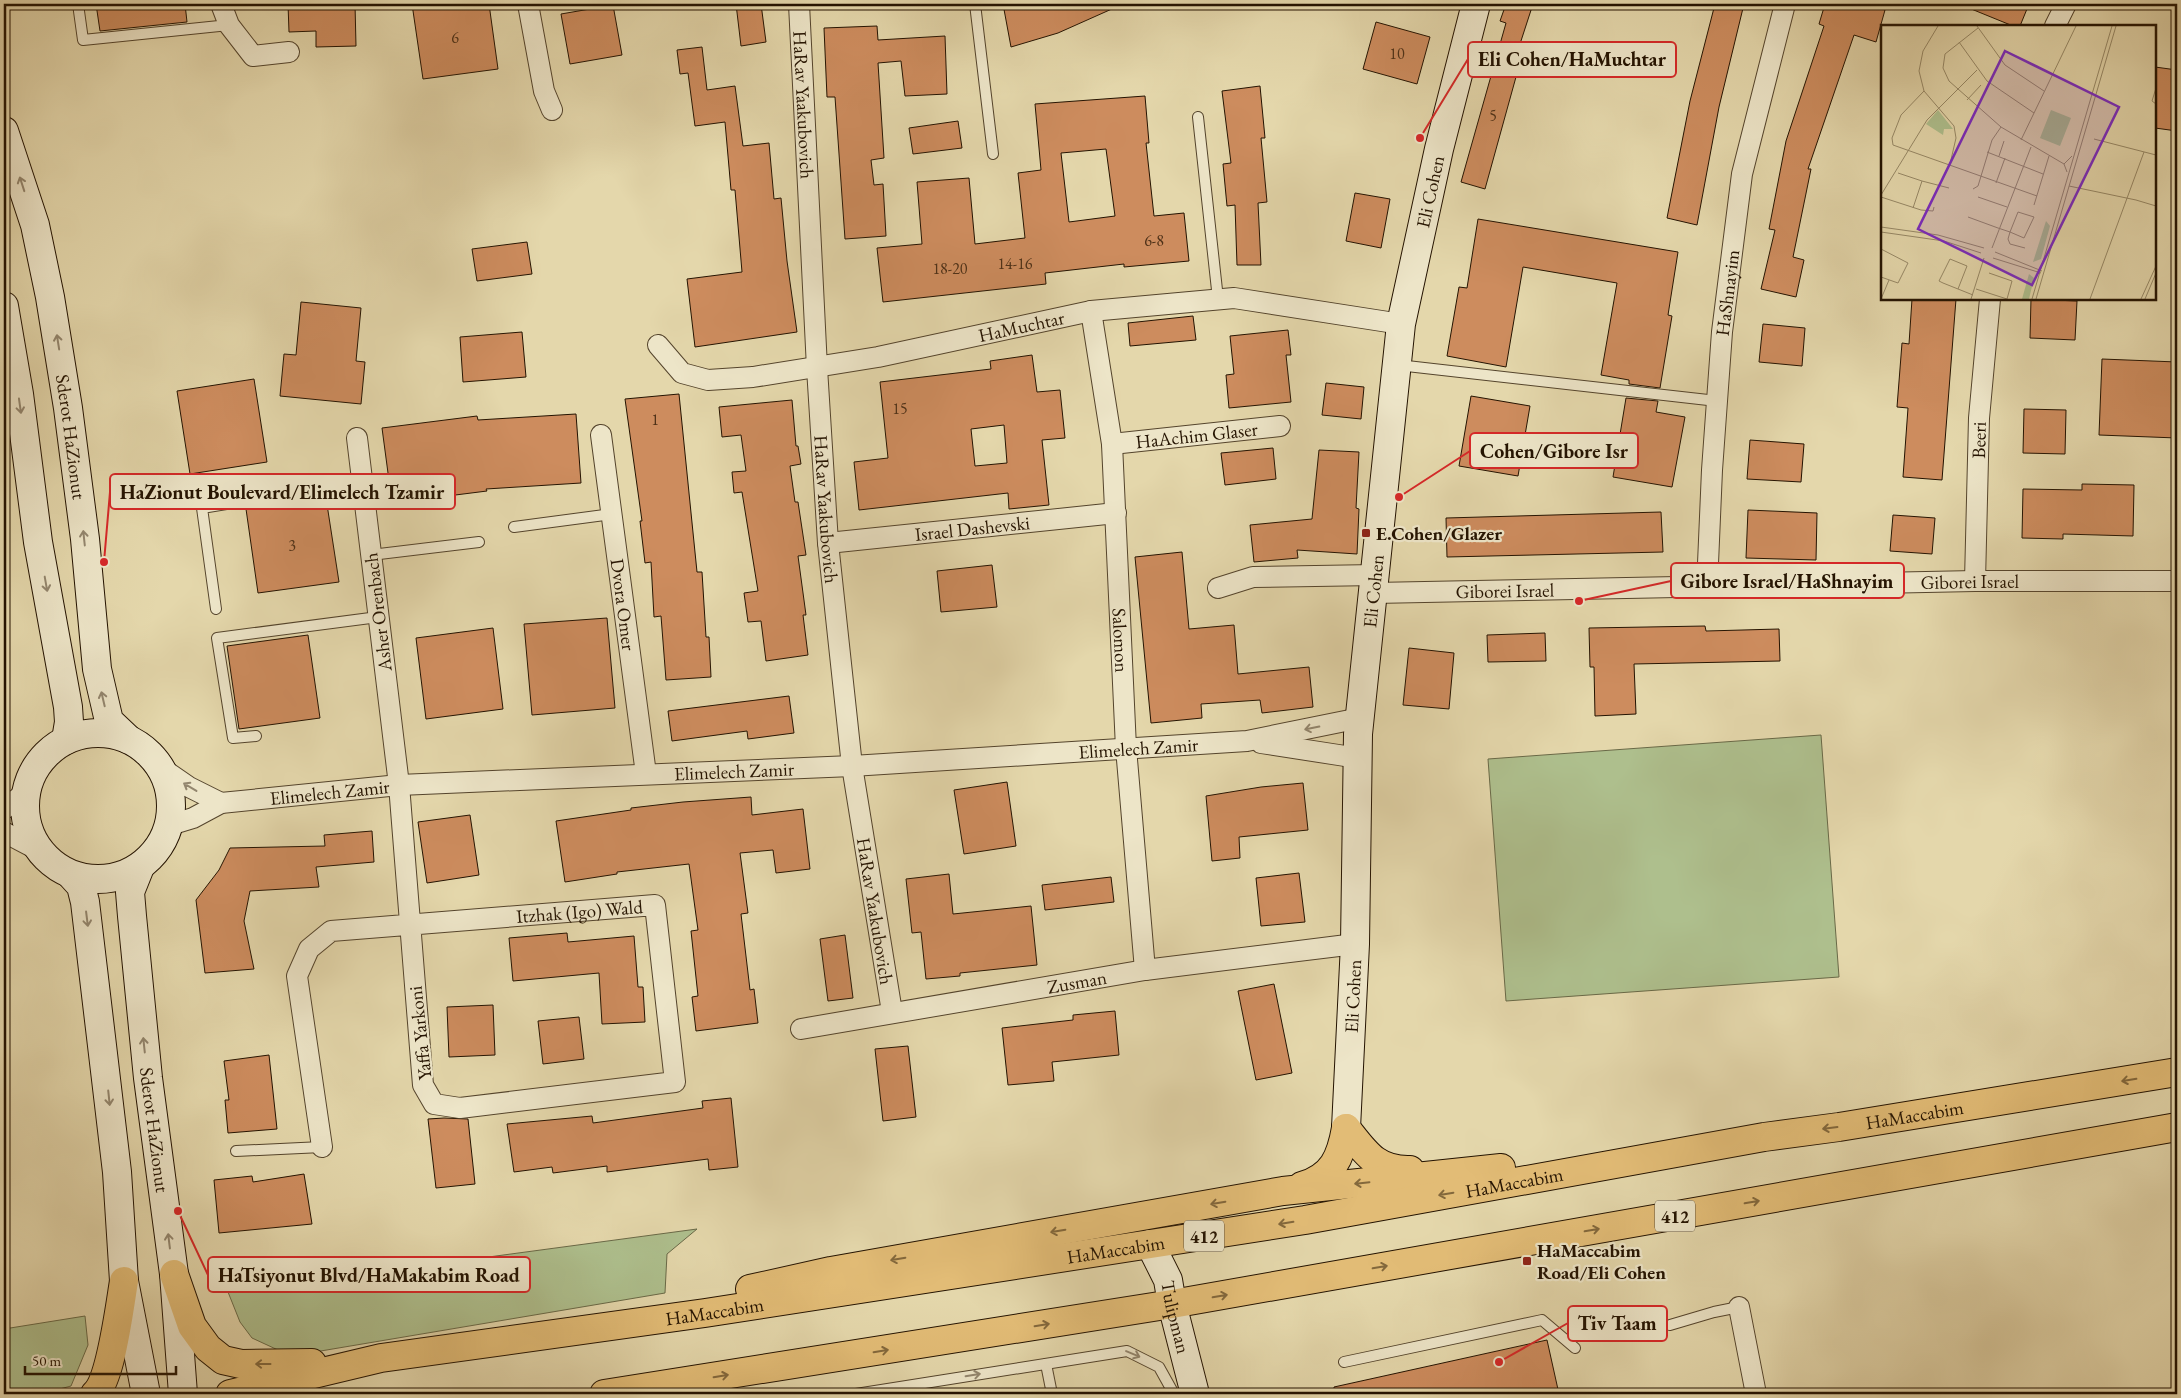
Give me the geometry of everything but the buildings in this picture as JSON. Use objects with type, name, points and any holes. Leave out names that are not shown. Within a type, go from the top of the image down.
[{"type":"main road","name":"HaMaccabim","points":[[230,1394],[381,1358],[705,1313],[1305,1220],[1764,1137],[1840,1127],[2177,1072]]},
{"type":"main road","name":"412","points":[[604,1394],[1163,1305],[2177,1127]]},
{"type":"main road","points":[[1346,1128],[1373,1161],[1401,1170],[1497,1168]]},
{"type":"main road","points":[[1283,1191],[1315,1182],[1330,1170],[1342,1149],[1346,1128]]},
{"type":"main road","name":"412","points":[[516,1339],[830,1271],[1283,1191],[1764,1137]]},
{"type":"main road","points":[[174,1274],[192,1326],[208,1348],[223,1360],[241,1364],[308,1364],[381,1358]]},
{"type":"main road","points":[[95,1394],[100,1390],[111,1353],[124,1281]]},
{"type":"street","points":[[221,4],[228,24],[253,56],[289,52]]},
{"type":"street","points":[[528,4],[544,91],[552,110]]},
{"type":"street","name":"HaRav Yaakubovich","points":[[799,4],[817,368],[828,543],[852,766],[892,1012]]},
{"type":"street","name":"Eli Cohen","points":[[1346,1128],[1355,944],[1360,718],[1401,324],[1439,150],[1476,4]]},
{"type":"street","name":"HaShnayim","points":[[1707,587],[1722,332],[1742,174],[1785,4]]},
{"type":"street","points":[[2056,25],[2066,4]]},
{"type":"street","name":"Sderot HaZionut","points":[[4,131],[35,225],[50,297],[68,408],[84,529],[96,669],[109,721],[128,739]]},
{"type":"street","name":"HaMuchtar","points":[[658,345],[682,373],[708,380],[753,377],[817,368],[878,357],[1091,311],[1218,299],[1234,298],[1401,324]]},
{"type":"street","name":"Beeri","points":[[1975,581],[1979,418],[1990,300]]},
{"type":"street","points":[[4,306],[19,394],[38,542],[70,722],[66,740]]},
{"type":"street","name":"Salomon","points":[[1091,311],[1112,444],[1126,748],[1145,970]]},
{"type":"street","name":"HaAchim Glaser","points":[[1112,444],[1280,426]]},
{"type":"street","name":"Dvora Omer","points":[[601,436],[646,774]]},
{"type":"street","name":"Asher Orenbach","points":[[357,438],[398,785]]},
{"type":"street","name":"Israel Dashevski","points":[[828,543],[1116,513]]},
{"type":"street","name":"Giborei Israel","points":[[1218,588],[1253,578],[1375,584],[1707,587],[1975,581],[2177,581]]},
{"type":"street","name":"Elimelech Zamir","points":[[170,825],[193,818],[222,803],[398,785],[852,766],[1247,741],[1360,718]]},
{"type":"street","points":[[71,875],[94,880],[118,877],[140,867],[153,856],[163,842],[170,825],[172,805],[169,785],[160,767],[146,750],[128,739],[107,733],[86,734],[66,740],[52,749],[40,761],[31,776],[26,792],[25,813],[30,833],[40,851],[49,861],[71,875],[81,886],[85,902],[116,1162],[124,1281],[146,1394]]},
{"type":"street","name":"Elimelech Zamir","points":[[1247,741],[1358,758]]},
{"type":"street","points":[[160,767],[189,787],[222,803]]},
{"type":"street","name":"Yaffa Yarkoni","points":[[398,785],[423,1085],[434,1104],[460,1108],[675,1082],[672,1059]]},
{"type":"street","points":[[4,809],[26,792]]},
{"type":"street","points":[[4,832],[40,851]]},
{"type":"street","name":"Sderot HaZionut","points":[[140,867],[130,892],[148,1078],[174,1274],[183,1394]]},
{"type":"street","name":"Itzhak (Igo) Wald","points":[[410,923],[655,905],[672,1059]]},
{"type":"street","points":[[322,1147],[297,976],[309,949],[331,930],[410,923]]},
{"type":"street","name":"Zusman","points":[[801,1029],[1145,970],[1355,944]]},
{"type":"street","name":"Tulipman","points":[[1150,1244],[1163,1305],[1167,1346],[1176,1394]]},
{"type":"street","name":"Tulipman","points":[[1163,1305],[1195,1394]]},
{"type":"street","points":[[1739,1307],[1756,1394]]},
{"type":"lane","points":[[78,4],[84,40],[228,24]]},
{"type":"lane","points":[[975,4],[993,154]]},
{"type":"lane","points":[[1198,117],[1218,299]]},
{"type":"lane","points":[[1397,365],[1717,401]]},
{"type":"lane","points":[[216,609],[202,508],[362,482]]},
{"type":"lane","points":[[514,527],[612,514]]},
{"type":"lane","points":[[371,555],[478,542]]},
{"type":"lane","points":[[256,736],[233,738],[217,638],[378,617]]},
{"type":"lane","points":[[236,1151],[322,1147]]},
{"type":"lane","points":[[1670,1325],[1739,1307]]},
{"type":"lane","points":[[1344,1362],[1542,1320],[1575,1348]]},
{"type":"lane","points":[[856,1394],[900,1391],[1127,1350],[1159,1367],[1176,1394]]},
{"type":"lane","points":[[1046,1364],[1052,1394]]},
{"type":"green space","points":[[1821,735],[1839,977],[1506,1001],[1488,759]]},
{"type":"green space","points":[[697,1229],[667,1254],[665,1293],[291,1356],[252,1338],[240,1322],[228,1292]]},
{"type":"green space","points":[[85,1316],[88,1345],[71,1386],[41,1394],[4,1394],[4,1329]]},
{"type":"place","name":"Eli Cohen/HaMuchtar","points":[[1420,138]]},
{"type":"place","name":"Cohen/Gibore Isr","points":[[1399,497]]},
{"type":"place","name":"E.Cohen/Glazer","points":[[1366,533]]},
{"type":"place","name":"HaZionut Boulevard/Elimelech Tzamir","points":[[104,562]]},
{"type":"place","name":"Gibore Israel/HaShnayim","points":[[1579,601]]},
{"type":"place","name":"HaTsiyonut Blvd/HaMakabim Road","points":[[178,1211]]},
{"type":"place","name":"HaMaccabim Road/Eli Cohen","points":[[1527,1261]]},
{"type":"place","name":"Tiv Taam","points":[[1499,1362]]}]
